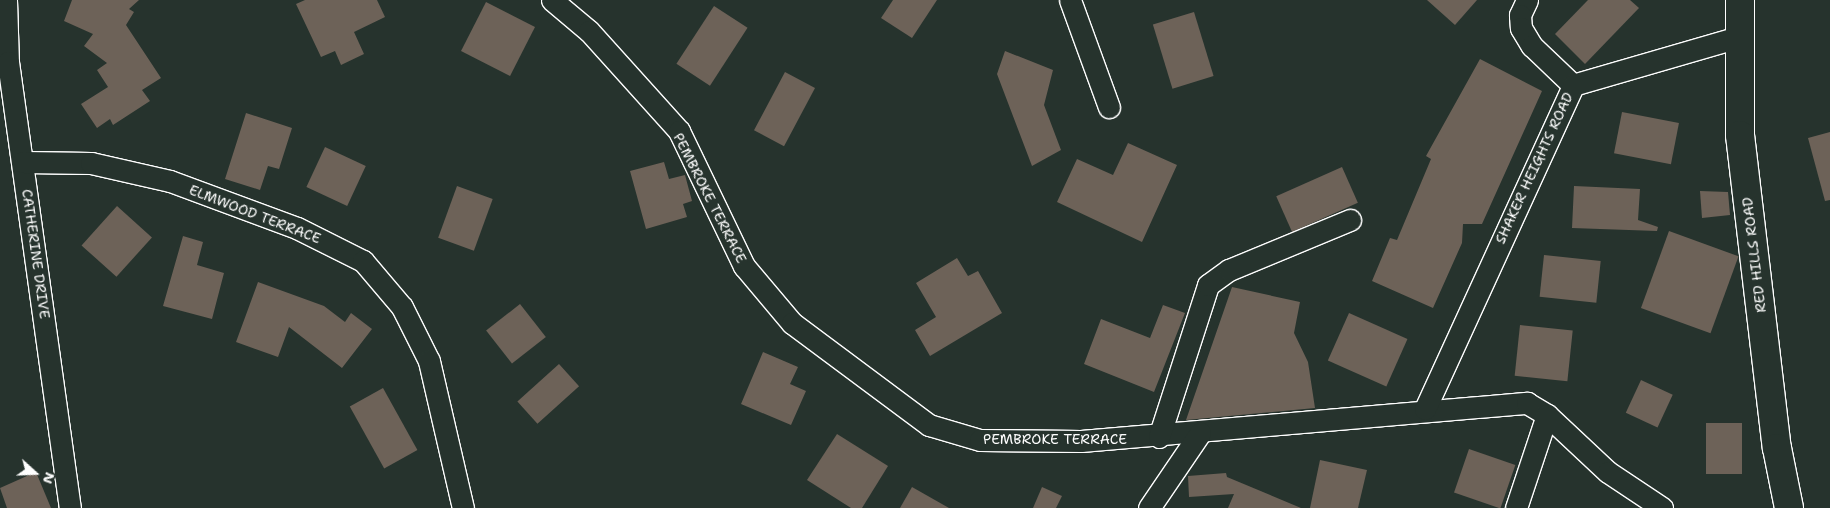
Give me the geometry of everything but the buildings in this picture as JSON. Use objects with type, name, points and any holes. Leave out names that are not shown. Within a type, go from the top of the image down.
[{"type":"main road","name":"RED HILLS ROAD","points":[[1740,0],[1738,37],[1740,135],[1777,448],[1789,508]]},
{"type":"street","name":"CATHERINE DRIVE","points":[[6,0],[8,62],[70,508]]},
{"type":"street","name":"PEMBROKE TERRACE","points":[[552,0],[589,31],[679,131],[744,266],[792,323],[853,372],[929,425],[980,440],[1159,437],[1425,409],[1527,403],[1547,415],[1608,472],[1662,508]]},
{"type":"street","points":[[1070,0],[1109,107]]},
{"type":"street","points":[[1527,0],[1520,15],[1522,28],[1532,46],[1573,85]]},
{"type":"street","name":"SHAKER HEIGHTS ROAD","points":[[1425,409],[1573,85],[1738,37]]},
{"type":"street","name":"ELMWOOD TERRACE","points":[[23,162],[91,163],[170,181],[297,228],[363,261],[402,307],[429,361],[464,508]]},
{"type":"street","points":[[1159,437],[1208,285],[1229,270],[1350,220]]},
{"type":"street","points":[[1516,508],[1547,415]]},
{"type":"street","points":[[1149,508],[1200,433]]}]
